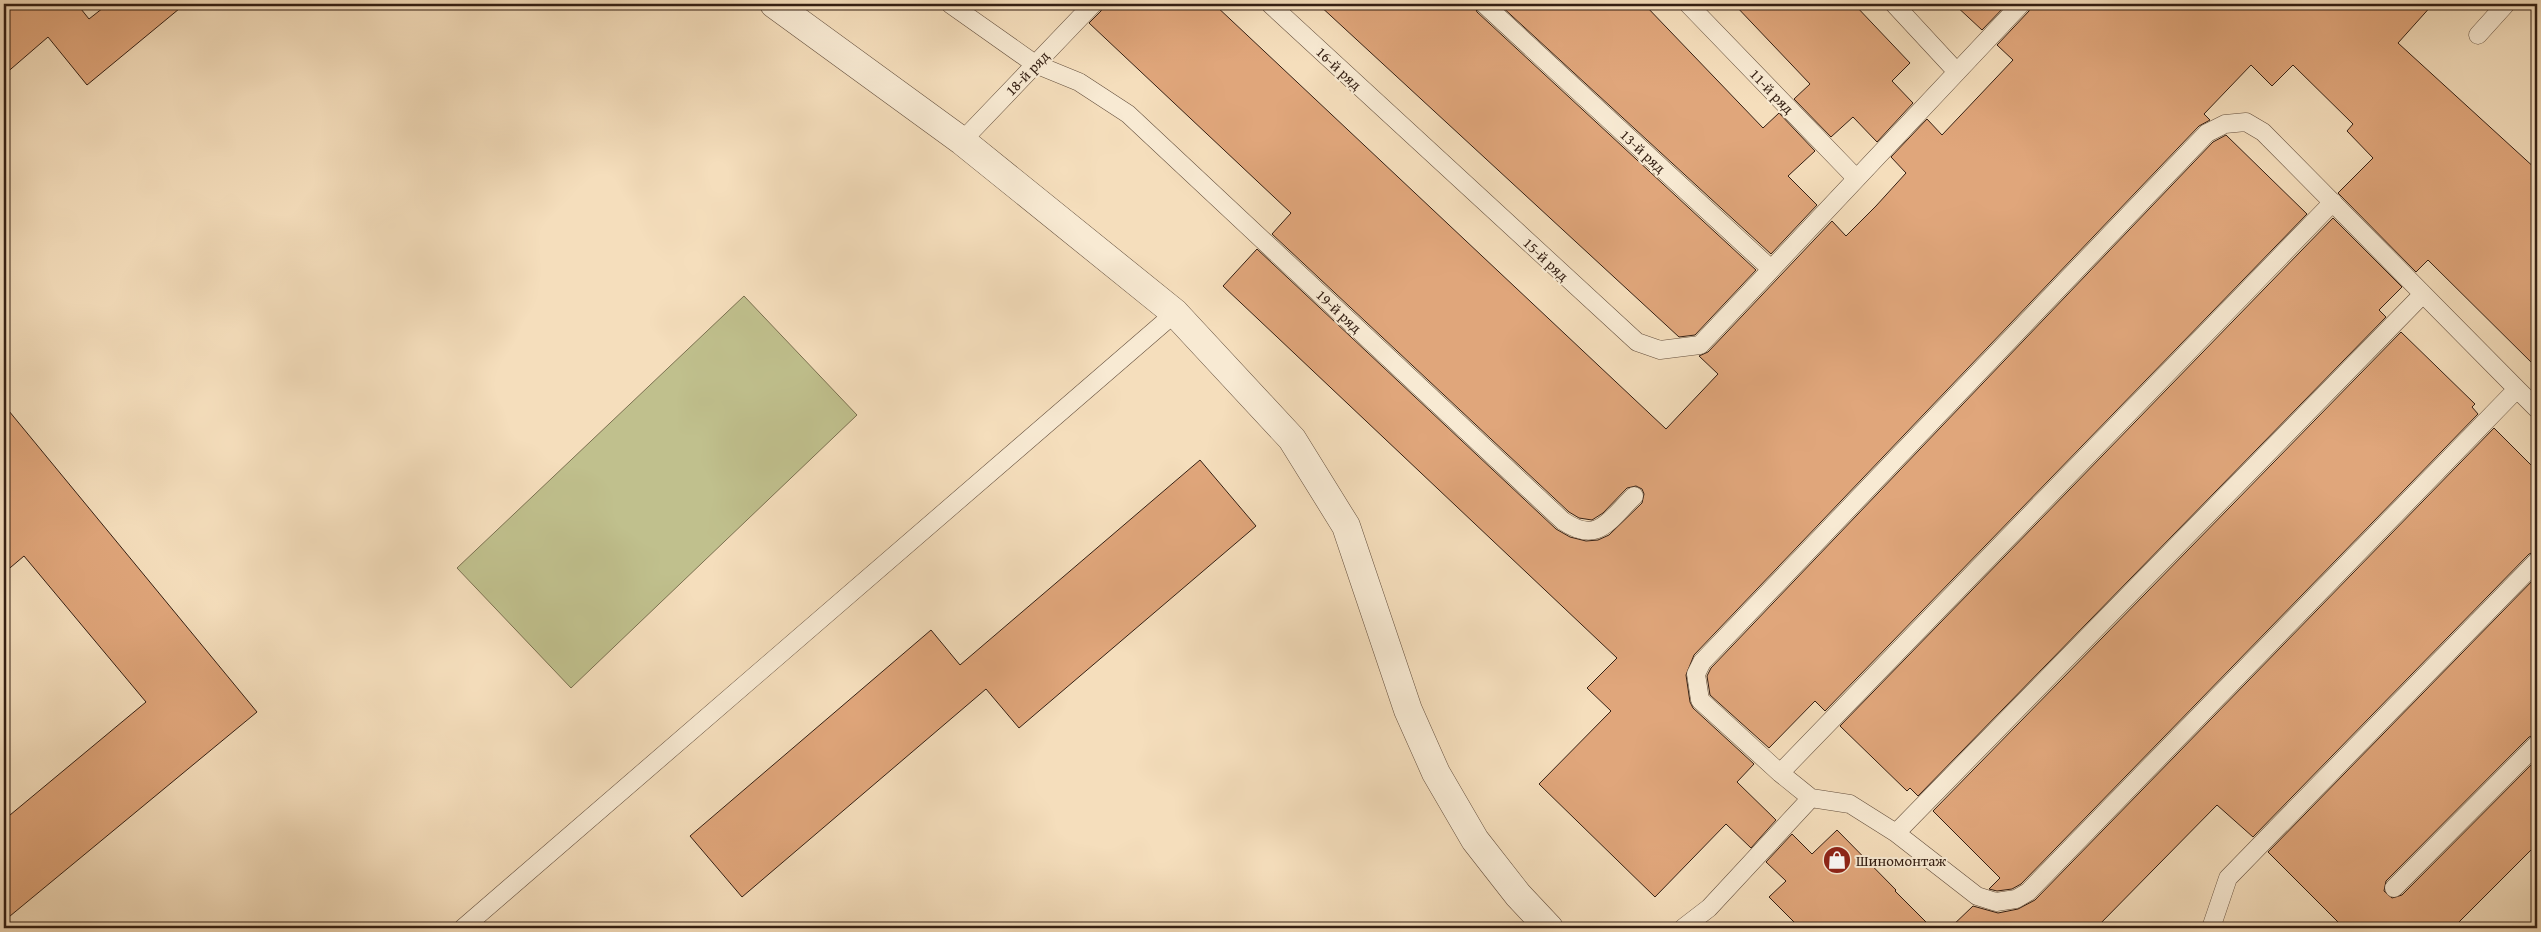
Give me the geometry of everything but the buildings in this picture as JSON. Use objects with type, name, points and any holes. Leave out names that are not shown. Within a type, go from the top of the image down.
[{"type":"street","points":[[774,4],[962,141],[1175,313],[1292,439],[1346,526],[1408,710],[1436,773],[1475,840],[1518,895],[1549,928]]},
{"type":"lane","name":"19-й ряд","points":[[950,4],[1035,64],[1078,82],[1128,114],[1563,521],[1577,531],[1591,532],[1604,526],[1634,496]]},
{"type":"lane","name":"18-й ряд","points":[[962,141],[1092,4]]},
{"type":"lane","name":"16-й ряд","points":[[1270,4],[1409,132]]},
{"type":"lane","name":"13-й ряд","points":[[1484,4],[1771,269]]},
{"type":"lane","name":"11-й ряд","points":[[1688,4],[1856,178]]},
{"type":"lane","points":[[1894,4],[1958,72]]},
{"type":"lane","points":[[1771,269],[2021,4]]},
{"type":"lane","points":[[2478,34],[2506,4]]},
{"type":"lane","points":[[2517,389],[2028,892],[2016,899],[1996,902],[1977,896],[1896,833],[1850,804],[1811,798],[1780,773],[1700,700],[1696,674],[1702,662],[2207,134],[2226,124],[2246,122],[2263,132],[2537,409]]},
{"type":"lane","name":"15-й ряд","points":[[1409,132],[1637,342],[1660,350],[1700,345],[1771,269]]},
{"type":"lane","points":[[1780,773],[2333,202]]},
{"type":"lane","points":[[1896,833],[2423,294]]},
{"type":"lane","points":[[463,928],[1175,313]]},
{"type":"lane","points":[[2211,928],[2228,878],[2537,561]]},
{"type":"lane","points":[[2394,888],[2537,744]]},
{"type":"lane","points":[[1683,928],[1709,908],[1811,798]]},
{"type":"green space","points":[[744,296],[857,415],[571,688],[457,568]]},
{"type":"place","name":"Шиномонтаж","points":[[1837,860]]}]
